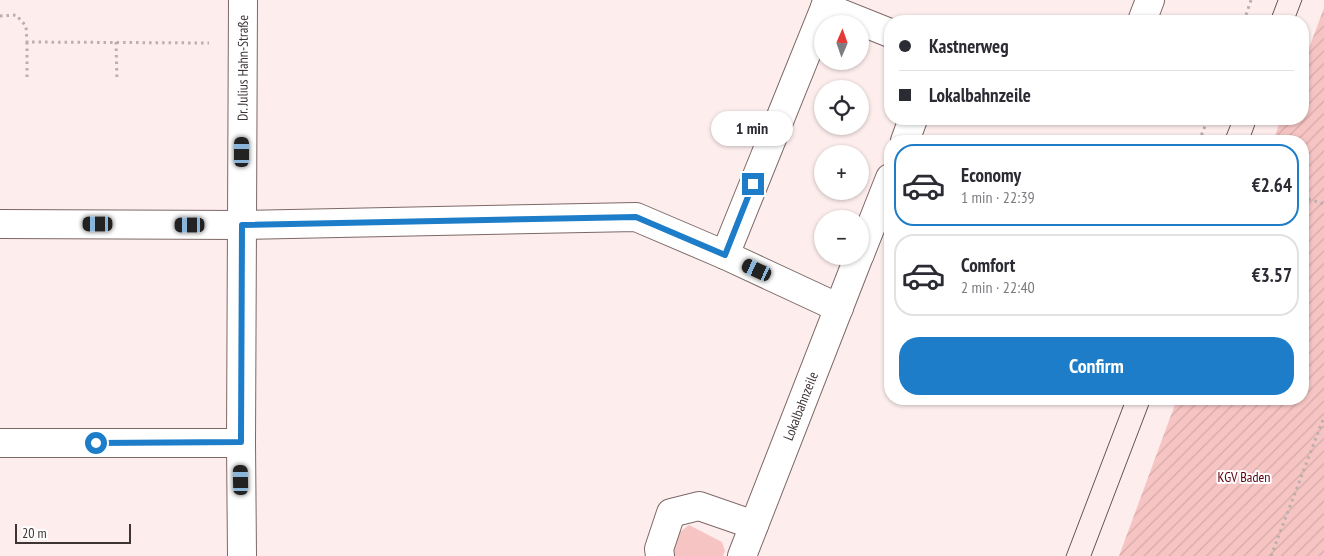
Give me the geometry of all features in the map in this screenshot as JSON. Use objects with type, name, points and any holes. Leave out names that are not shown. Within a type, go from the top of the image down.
[{"type":"street","name":"Dr. Julius Hahn-Straße","points":[[242,556],[243,0]]},
{"type":"street","points":[[1144,15],[1150,0]]},
{"type":"street","points":[[725,255],[826,4],[884,30]]},
{"type":"street","name":"Lokalbahnzeile","points":[[869,232],[884,193]]},
{"type":"street","points":[[0,224],[242,225],[636,217],[725,255],[839,308]]},
{"type":"street","name":"Lokalbahnzeile","points":[[742,556],[856,265]]},
{"type":"street","points":[[0,444],[241,442]]},
{"type":"street","points":[[660,556],[660,549],[671,513],[699,506],[754,525]]},
{"type":"path","points":[[1246,15],[1251,0]]},
{"type":"path","points":[[0,16],[16,16],[26,26],[27,81]]},
{"type":"path","points":[[26,42],[242,44]]},
{"type":"path","points":[[116,42],[117,81]]},
{"type":"path","points":[[1309,199],[1324,204]]},
{"type":"path","points":[[1271,556],[1324,416]]},
{"type":"green space","name":"KGV Baden","points":[[1324,8],[1324,556],[1119,556],[1175,405],[1309,405],[1309,135],[1275,135],[1279,125],[1309,125],[1309,48]]},
{"type":"green space","points":[[689,525],[722,542],[725,551],[723,556],[669,556],[675,536]]},
{"type":"tram line","points":[[1272,15],[1278,0]]},
{"type":"tram line","points":[[1296,15],[1302,0]]},
{"type":"tram line","points":[[1226,135],[1231,125]]},
{"type":"tram line","points":[[1251,135],[1255,125]]},
{"type":"tram line","points":[[1066,556],[1124,405]]},
{"type":"tram line","points":[[1091,556],[1149,405]]},
{"type":"route","points":[[96,443],[241,442],[242,225],[636,217],[725,255],[753,184]]}]
